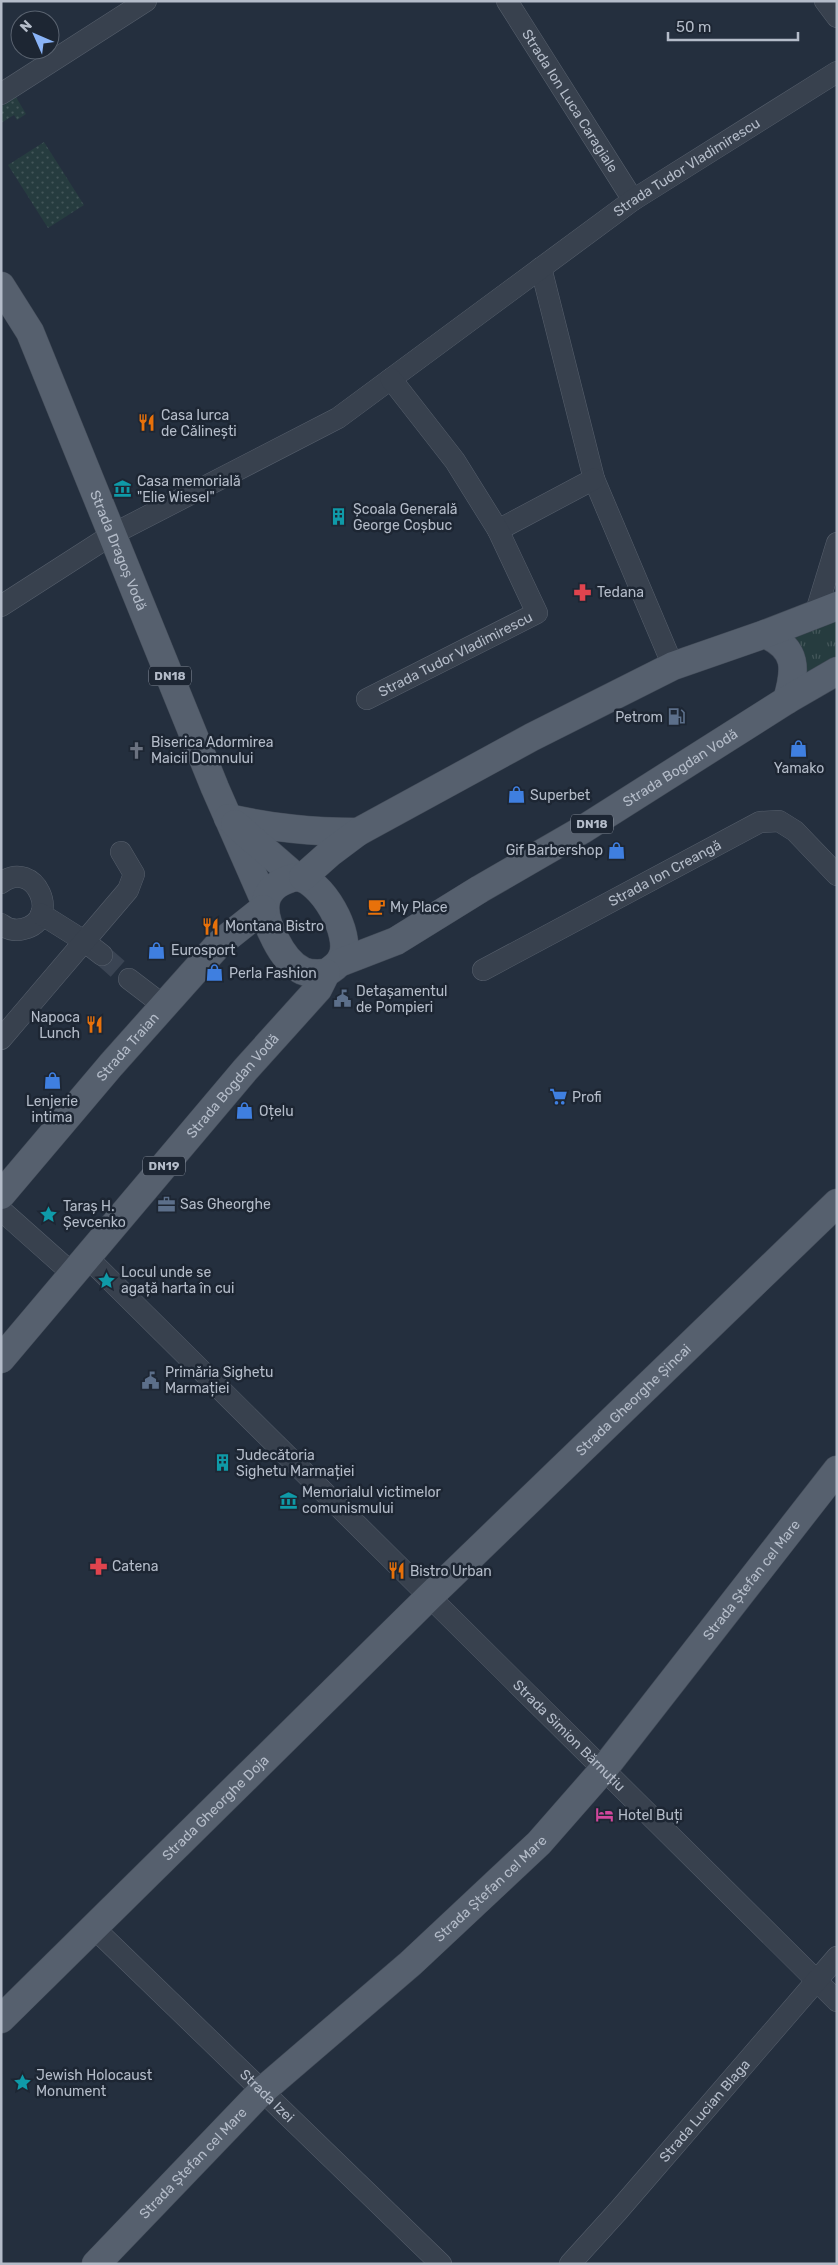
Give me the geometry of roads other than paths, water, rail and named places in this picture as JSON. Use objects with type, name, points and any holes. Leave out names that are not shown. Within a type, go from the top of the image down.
[{"type":"main road","name":"Strada Dragoș Vodă","points":[[1,286],[30,332],[264,905]]},
{"type":"main road","points":[[300,877],[316,886],[344,935],[343,956],[332,968],[303,971],[290,961],[271,932],[264,905],[279,884],[300,877],[358,832],[532,736],[673,666],[826,611]]},
{"type":"main road","points":[[765,634],[779,641],[789,654],[794,674],[787,700]]},
{"type":"main road","name":"Strada Bogdan Vodă","points":[[1,1359],[246,1070],[318,989],[332,968],[396,941],[480,889],[582,830],[787,700],[837,671]]},
{"type":"main road","name":"Strada Dragoș Vodă","points":[[228,818],[300,877]]},
{"type":"main road","points":[[228,818],[283,829],[358,832]]},
{"type":"main road","name":"Strada Traian","points":[[1,1195],[163,1005],[219,944],[264,905]]},
{"type":"main road","name":"Strada Gheorghe Șincai","points":[[429,1597],[837,1203]]},
{"type":"main road","name":"Strada Ștefan cel Mare","points":[[96,2264],[262,2091],[411,1963],[532,1850],[603,1770],[837,1470]]},
{"type":"main road","name":"Strada Gheorghe Doja","points":[[1,2019],[429,1597]]},
{"type":"street","points":[[1,94],[146,1]]},
{"type":"street","name":"Strada Ion Luca Caragiale","points":[[507,1],[633,200]]},
{"type":"street","points":[[825,1],[837,17]]},
{"type":"street","name":"Strada Tudor Vladimirescu","points":[[1,606],[113,534],[338,418],[633,200],[837,72]]},
{"type":"street","points":[[541,268],[594,479],[673,666]]},
{"type":"street","name":"Strada Tudor Vladimirescu","points":[[367,699],[537,613],[498,530],[455,461],[391,379]]},
{"type":"street","points":[[498,530],[594,479]]},
{"type":"street","points":[[826,611],[837,543]]},
{"type":"street","name":"Strada Ion Creangă","points":[[483,970],[760,822],[779,821],[795,831],[837,875]]},
{"type":"street","points":[[1,1039],[128,890],[134,874],[121,852]]},
{"type":"street","points":[[1,924],[14,930],[24,929],[34,924],[41,914],[44,904],[42,893],[35,884],[25,878],[14,877],[2,880]]},
{"type":"street","points":[[41,914],[84,941],[102,955]]},
{"type":"street","points":[[130,979],[163,1005]]},
{"type":"street","name":"Strada Simion Bărnuțiu","points":[[1,1210],[81,1266],[429,1597],[837,2001]]},
{"type":"street","name":"Strada Izei","points":[[94,1928],[441,2264]]},
{"type":"street","name":"Strada Lucian Blaga","points":[[570,2264],[618,2212],[837,1957]]},
{"type":"tunnel","points":[[102,955],[129,979]]},
{"type":"place","name":"Casa Iurca de Călinești","points":[[147,423]]},
{"type":"place","name":"Casa memorială \"Elie Wiesel\"","points":[[123,489]]},
{"type":"place","name":"Școala Generală George Coșbuc","points":[[339,517]]},
{"type":"place","name":"Tedana","points":[[583,592]]},
{"type":"place","name":"Petrom","points":[[677,717]]},
{"type":"place","name":"Yamako","points":[[799,748]]},
{"type":"place","name":"Biserica Adormirea Maicii Domnului","points":[[137,750]]},
{"type":"place","name":"Superbet","points":[[516,795]]},
{"type":"place","name":"Gif Barbershop","points":[[617,850]]},
{"type":"place","name":"My Place","points":[[376,907]]},
{"type":"place","name":"Montana Bistro","points":[[211,926]]},
{"type":"place","name":"Eurosport","points":[[157,950]]},
{"type":"place","name":"Perla Fashion","points":[[215,973]]},
{"type":"place","name":"Detașamentul de Pompieri","points":[[342,999]]},
{"type":"place","name":"Napoca Lunch","points":[[94,1025]]},
{"type":"place","name":"Lenjerie intima","points":[[52,1081]]},
{"type":"place","name":"Profi","points":[[558,1097]]},
{"type":"place","name":"Oțelu","points":[[245,1111]]},
{"type":"place","name":"Sas Gheorghe","points":[[166,1204]]},
{"type":"place","name":"Taraș H. Șevcenko","points":[[49,1214]]},
{"type":"place","name":"Locul unde se agață harta în cui","points":[[107,1280]]},
{"type":"place","name":"Primăria Sighetu Marmației","points":[[151,1380]]},
{"type":"place","name":"Judecătoria Sighetu Marmației","points":[[222,1463]]},
{"type":"place","name":"Memorialul victimelor comunismului","points":[[288,1500]]},
{"type":"place","name":"Catena","points":[[98,1566]]},
{"type":"place","name":"Bistro Urban","points":[[396,1571]]},
{"type":"place","name":"Hotel Buți","points":[[604,1815]]},
{"type":"place","name":"Jewish Holocaust Monument","points":[[22,2083]]}]
